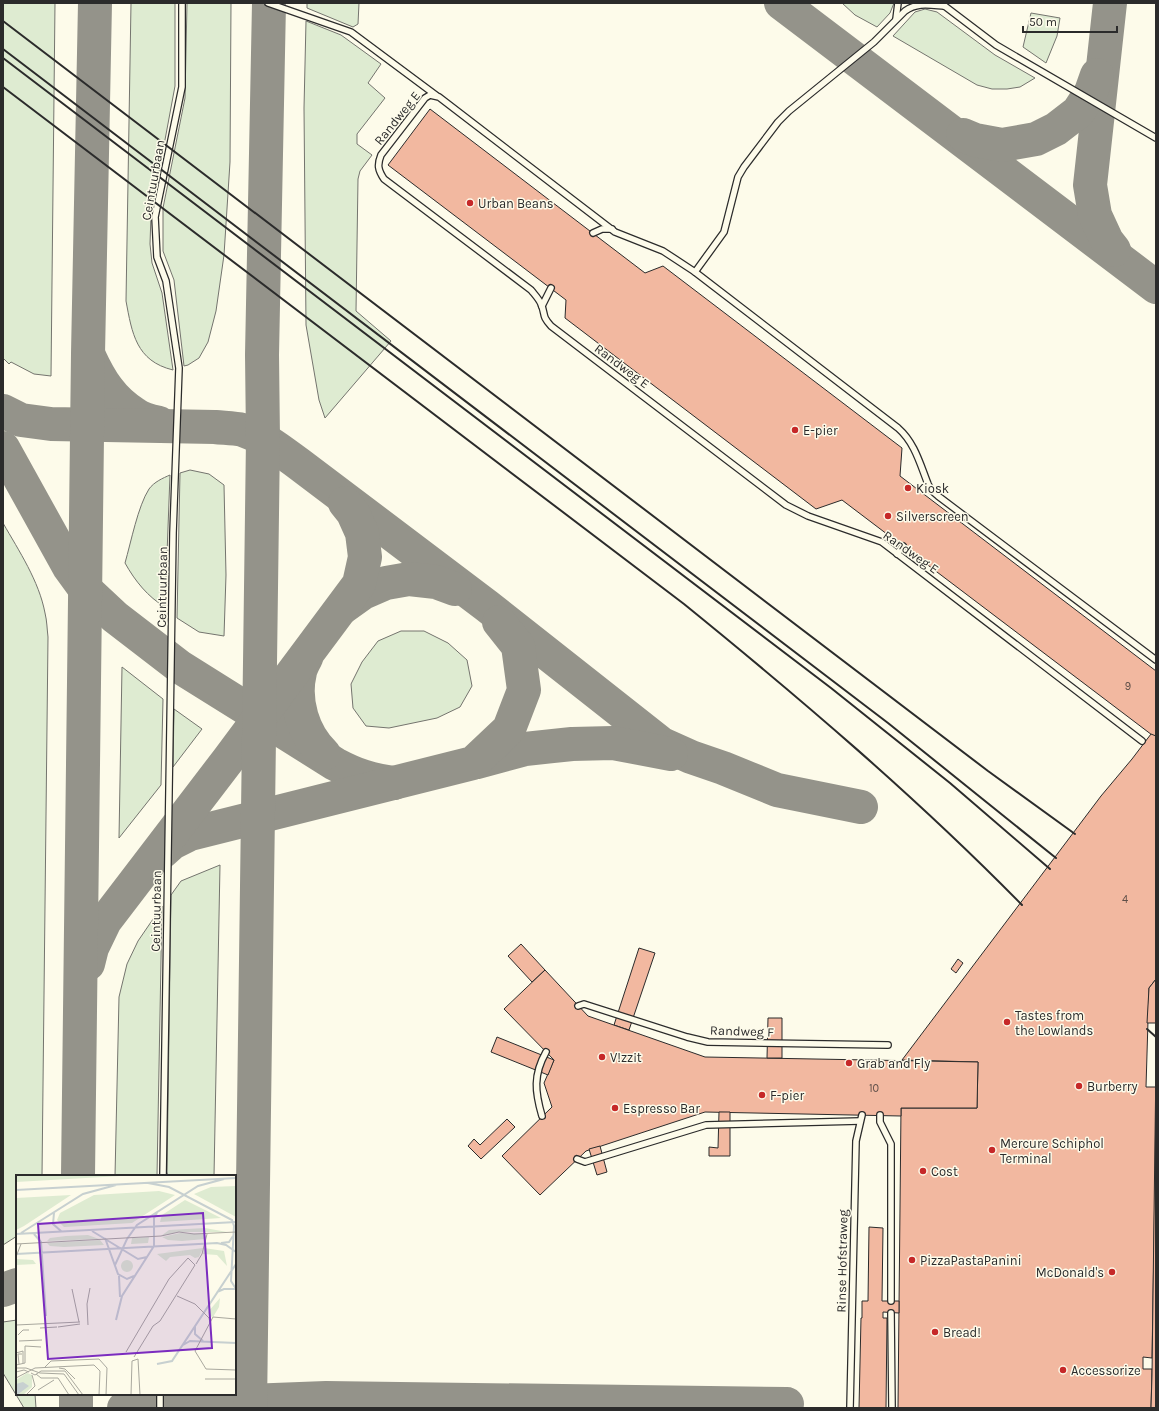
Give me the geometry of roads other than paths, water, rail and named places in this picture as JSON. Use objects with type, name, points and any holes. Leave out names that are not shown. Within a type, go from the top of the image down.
[{"type":"lane","name":"Ceintuurbaan","points":[[163,1175],[178,368],[166,281],[157,257],[155,217],[182,87],[182,3]]},
{"type":"lane","points":[[268,3],[352,32],[439,97]]},
{"type":"lane","points":[[896,19],[898,3]]},
{"type":"lane","points":[[905,11],[908,3]]},
{"type":"lane","points":[[695,272],[724,232],[738,177],[778,122],[789,111],[874,42],[905,11],[910,7],[920,4],[942,4],[996,45],[1156,138]]},
{"type":"lane","name":"Randweg E","points":[[1142,741],[882,542],[808,516],[786,505],[551,326],[544,319],[542,306],[538,298],[531,290],[384,179],[379,172],[378,163],[381,155],[425,98],[430,95],[439,97],[612,229],[629,238],[663,251],[695,272],[902,431],[913,445],[931,490],[1156,660]]},
{"type":"lane","points":[[594,233],[602,229],[612,229]]},
{"type":"lane","points":[[542,306],[551,288]]},
{"type":"lane","points":[[936,503],[940,498]]},
{"type":"lane","points":[[897,554],[903,546]]},
{"type":"lane","name":"Randweg F","points":[[578,1006],[584,1004],[687,1037],[708,1042],[888,1045]]},
{"type":"lane","points":[[542,1116],[536,1093],[537,1072],[546,1052]]},
{"type":"lane","name":"Rinse Hofstraweg","points":[[850,1408],[856,1141],[862,1115]]},
{"type":"lane","points":[[880,1115],[880,1122],[891,1144],[891,1301]]},
{"type":"lane","points":[[577,1159],[585,1162],[706,1125],[860,1121]]},
{"type":"lane","points":[[891,1312],[892,1408]]},
{"type":"lane","points":[[160,1395],[160,1408]]},
{"type":"place","name":"Urban Beans","points":[[470,203]]},
{"type":"place","name":"E-pier","points":[[795,430]]},
{"type":"place","name":"Kiosk","points":[[908,488]]},
{"type":"place","name":"Silverscreen","points":[[888,516]]},
{"type":"place","name":"Tastes from the Lowlands","points":[[1007,1022]]},
{"type":"place","name":"V!zz¡t","points":[[602,1057]]},
{"type":"place","name":"Grab and Fly","points":[[849,1063]]},
{"type":"place","name":"Burberry","points":[[1079,1086]]},
{"type":"place","name":"F-pier","points":[[762,1095]]},
{"type":"place","name":"Espresso Bar","points":[[615,1108]]},
{"type":"place","name":"Mercure Schiphol Terminal","points":[[992,1150]]},
{"type":"place","name":"Cost","points":[[923,1171]]},
{"type":"place","name":"PizzaPastaPanini","points":[[912,1260]]},
{"type":"place","name":"McDonald's","points":[[1112,1272]]},
{"type":"place","name":"Bread!","points":[[935,1332]]},
{"type":"place","name":"Accessorize","points":[[1063,1370]]}]
